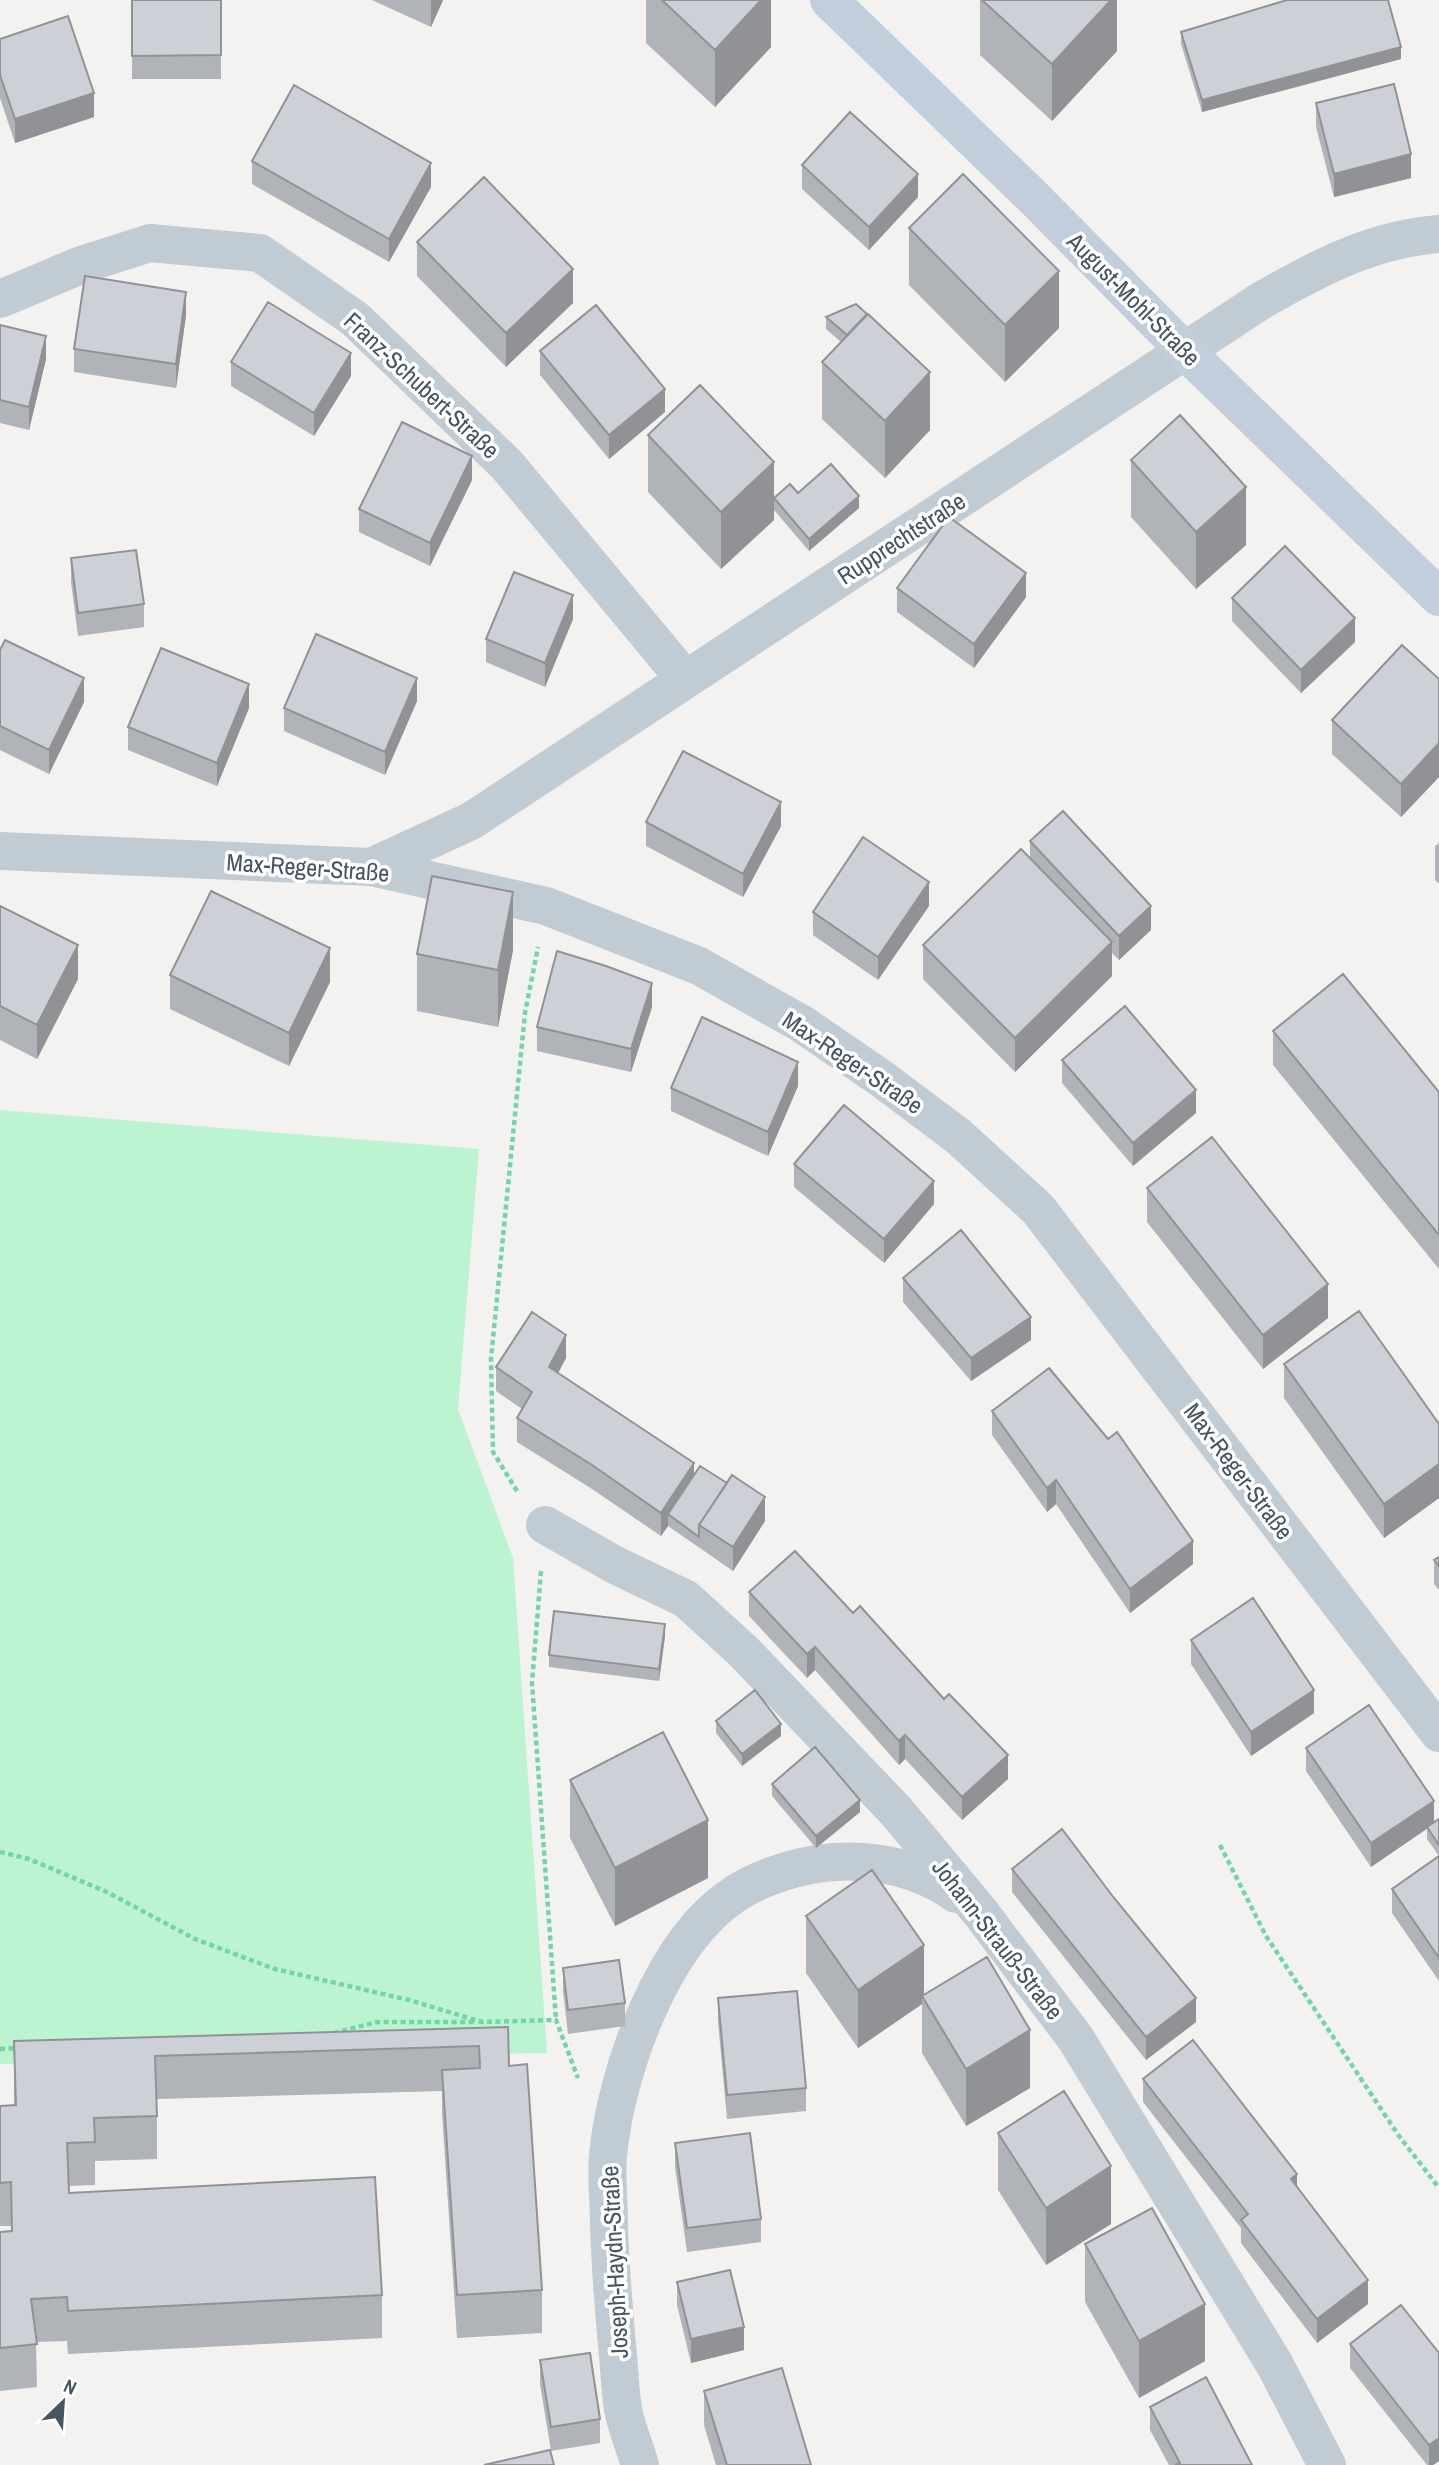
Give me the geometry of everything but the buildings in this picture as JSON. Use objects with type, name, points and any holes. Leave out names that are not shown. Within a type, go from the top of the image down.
[{"type":"main road","name":"August-Mohl-Straße","points":[[829,0],[1439,597]]},
{"type":"street","name":"Rupprechtstraße","points":[[371,867],[471,821],[1259,302],[1313,270],[1353,253],[1396,240],[1439,234]]},
{"type":"street","name":"Franz-Schubert-Straße","points":[[0,299],[81,265],[150,243],[260,253],[355,319],[507,465],[685,680]]},
{"type":"street","name":"Max-Reger-Straße","points":[[0,851],[371,867],[546,906],[699,966],[802,1024],[958,1136],[1038,1209],[1439,1733]]},
{"type":"street","name":"Johann-Strauß-Straße","points":[[545,1525],[614,1565],[686,1599],[744,1652],[896,1811],[980,1912],[1076,2039],[1275,2365],[1327,2465]]},
{"type":"street","name":"Joseph-Haydn-Straße","points":[[640,2465],[624,2413],[610,2269],[608,2157],[622,2078],[639,2031],[663,1979],[690,1938],[733,1895],[767,1876],[803,1866],[845,1861],[879,1864],[917,1872],[946,1887],[980,1912]]},
{"type":"path","points":[[546,906],[525,1013],[491,1359],[493,1452],[518,1493],[545,1525],[532,1683],[556,2020],[580,2082]]},
{"type":"path","points":[[1220,1845],[1266,1936],[1399,2136],[1439,2189]]},
{"type":"path","points":[[0,1852],[51,1868],[107,1892],[195,1939],[275,1969],[409,2000],[482,2022]]},
{"type":"path","points":[[323,2036],[377,2022],[556,2020]]},
{"type":"path","points":[[0,2049],[27,2048]]},
{"type":"green space","points":[[0,1110],[479,1149],[458,1409],[513,1558],[547,2053],[0,2064]]}]
